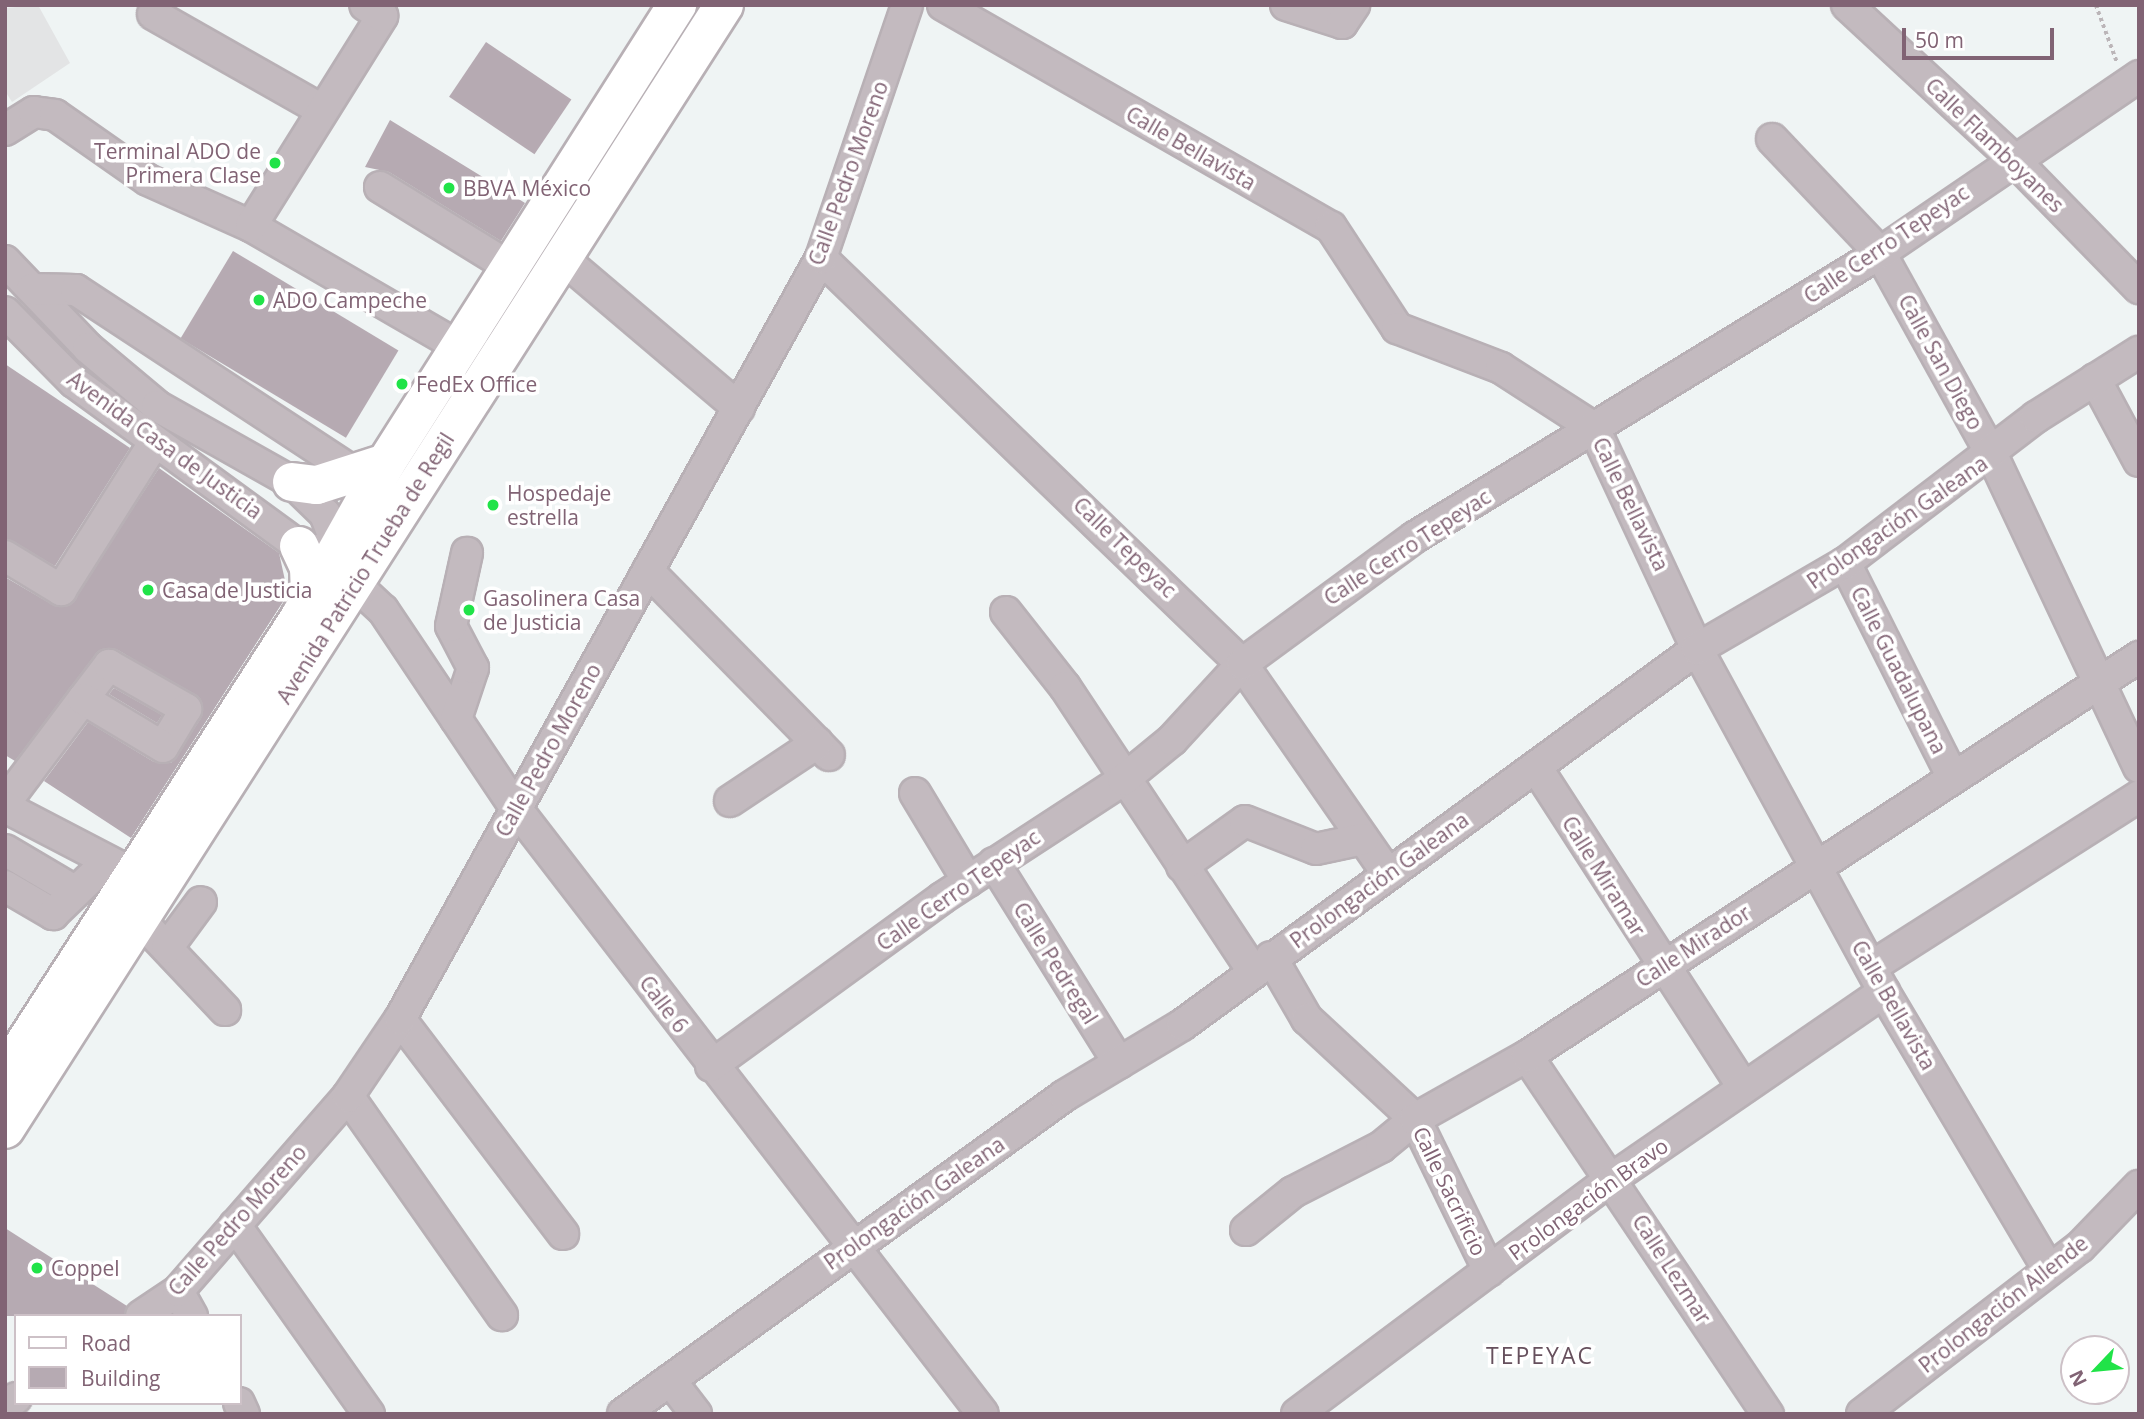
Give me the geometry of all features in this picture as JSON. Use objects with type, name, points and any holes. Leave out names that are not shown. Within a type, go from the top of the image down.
[{"type":"main road","name":"Avenida Patricio Trueba de Regil","points":[[5,1074],[310,601],[337,547],[370,468],[460,347],[677,5]]},
{"type":"main road","name":"Avenida Patricio Trueba de Regil","points":[[5,1129],[140,920],[134,875],[357,586],[397,517],[724,5]]},
{"type":"main road","points":[[292,482],[317,485],[370,468]]},
{"type":"main road","points":[[357,586],[337,547],[371,538],[397,517]]},
{"type":"main road","points":[[299,546],[309,567],[310,601],[341,582],[357,586]]},
{"type":"street","points":[[251,226],[320,109],[382,16],[365,5]]},
{"type":"street","name":"Calle Pedro Moreno","points":[[148,1314],[185,1303],[235,1226],[348,1096],[400,1019],[514,807],[821,258],[907,5]]},
{"type":"street","name":"Calle Bellavista","points":[[943,5],[1331,227],[1397,328],[1501,368],[1594,428],[1697,649],[1878,979],[2049,1270]]},
{"type":"street","points":[[1286,5],[1342,23],[1354,5]]},
{"type":"street","name":"Calle Flamboyanes","points":[[1856,10],[2012,158],[2139,288]]},
{"type":"street","points":[[153,15],[320,109]]},
{"type":"street","name":"Calle Cerro Tepeyac","points":[[711,1066],[968,881],[1122,780],[1172,740],[1242,664],[1415,537],[1881,253],[2012,158],[2132,80]]},
{"type":"street","points":[[5,130],[34,112],[55,115],[148,180],[251,226],[460,347]]},
{"type":"street","name":"Calle San Diego","points":[[1772,139],[1881,253],[1992,455],[2101,680],[2139,767]]},
{"type":"street","points":[[380,187],[510,267]]},
{"type":"street","points":[[562,258],[739,408]]},
{"type":"street","name":"Calle Tepeyac","points":[[821,258],[1242,664],[1388,874]]},
{"type":"street","name":"Avenida Casa de Justicia","points":[[5,261],[88,348],[190,429],[292,482],[325,514],[337,547]]},
{"type":"street","points":[[32,289],[76,290],[370,468]]},
{"type":"street","name":"Avenida Casa de Justicia","points":[[5,312],[74,382],[299,546]]},
{"type":"street","name":"Prolongación Galeana","points":[[623,1414],[850,1248],[1262,964],[1697,649],[1845,563],[2095,379],[2139,352]]},
{"type":"street","points":[[2095,379],[2139,461]]},
{"type":"street","points":[[5,556],[61,590],[164,450],[190,429]]},
{"type":"street","points":[[299,546],[314,551],[337,547]]},
{"type":"street","points":[[456,719],[473,668],[451,626],[467,553]]},
{"type":"street","name":"Calle Guadalupana","points":[[1845,563],[1952,776]]},
{"type":"street","points":[[648,571],[823,749],[730,801]]},
{"type":"street","name":"Calle 6","points":[[357,586],[383,610],[514,807],[850,1248],[983,1414]]},
{"type":"street","name":"Calle Sacrificio","points":[[1006,612],[1065,687],[1122,780],[1182,866],[1307,1019],[1415,1119],[1489,1270]]},
{"type":"street","name":"Calle Mirador","points":[[1246,1230],[1293,1192],[1381,1147],[1415,1119],[1527,1056],[1952,776],[2139,657]]},
{"type":"street","points":[[134,875],[5,805],[109,665],[226,732]]},
{"type":"street","points":[[83,699],[163,747],[186,709]]},
{"type":"street","name":"Calle Miramar","points":[[1536,767],[1661,967],[1744,1088]]},
{"type":"street","points":[[915,793],[968,881]]},
{"type":"street","points":[[1878,979],[2139,796]]},
{"type":"street","points":[[1182,866],[1245,821],[1316,849],[1363,839]]},
{"type":"street","points":[[5,850],[76,892]]},
{"type":"street","name":"Calle Pedregal","points":[[994,863],[1119,1063]]},
{"type":"street","points":[[5,886],[52,914],[76,892],[134,875]]},
{"type":"street","points":[[167,948],[201,902]]},
{"type":"street","points":[[140,920],[225,1010]]},
{"type":"street","name":"Prolongación Bravo","points":[[1297,1414],[1613,1178],[1744,1088],[1878,979]]},
{"type":"street","points":[[400,1019],[564,1234]]},
{"type":"street","name":"Calle Lezmar","points":[[1527,1056],[1613,1178],[1768,1414]]},
{"type":"street","points":[[348,1096],[502,1315]]},
{"type":"street","name":"Prolongación Allende","points":[[1861,1414],[2049,1270],[2139,1186]]},
{"type":"street","points":[[235,1226],[369,1414]]},
{"type":"street","points":[[670,1380],[696,1414]]},
{"type":"path","points":[[2096,5],[2132,80]]},
{"type":"shaded area","points":[[38,5],[70,63],[12,102],[5,91],[5,8]]},
{"type":"building","points":[[486,42],[571,100],[534,154],[449,97]]},
{"type":"building","name":"BBVA México","points":[[390,120],[525,203],[501,241],[389,172],[365,167]]},
{"type":"building","name":"ADO Campeche","points":[[233,251],[398,350],[346,438],[180,338]]},
{"type":"building","points":[[5,364],[130,448],[55,566],[5,539]]},
{"type":"building","points":[[159,468],[279,553],[288,594],[131,838],[44,781],[88,722],[154,762],[171,763],[201,718],[201,701],[118,650],[102,649],[15,761],[5,755],[5,577],[53,605],[70,605]]},
{"type":"building","points":[[114,688],[162,715],[157,723],[109,694]]},
{"type":"building","name":"Coppel","points":[[5,1228],[127,1306],[125,1314],[5,1316]]},
{"type":"place","name":"Terminal ADO de Primera Clase","points":[[275,163]]},
{"type":"place","name":"BBVA México","points":[[449,188]]},
{"type":"place","name":"ADO Campeche","points":[[259,300]]},
{"type":"place","name":"FedEx Office","points":[[402,384]]},
{"type":"place","name":"Hospedaje estrella","points":[[493,505]]},
{"type":"place","name":"Casa de Justicia","points":[[148,590]]},
{"type":"place","name":"Gasolinera Casa de Justicia","points":[[469,610]]},
{"type":"place","name":"Coppel","points":[[37,1268]]},
{"type":"district","name":"TEPEYAC","points":[[1540,1355]]}]
